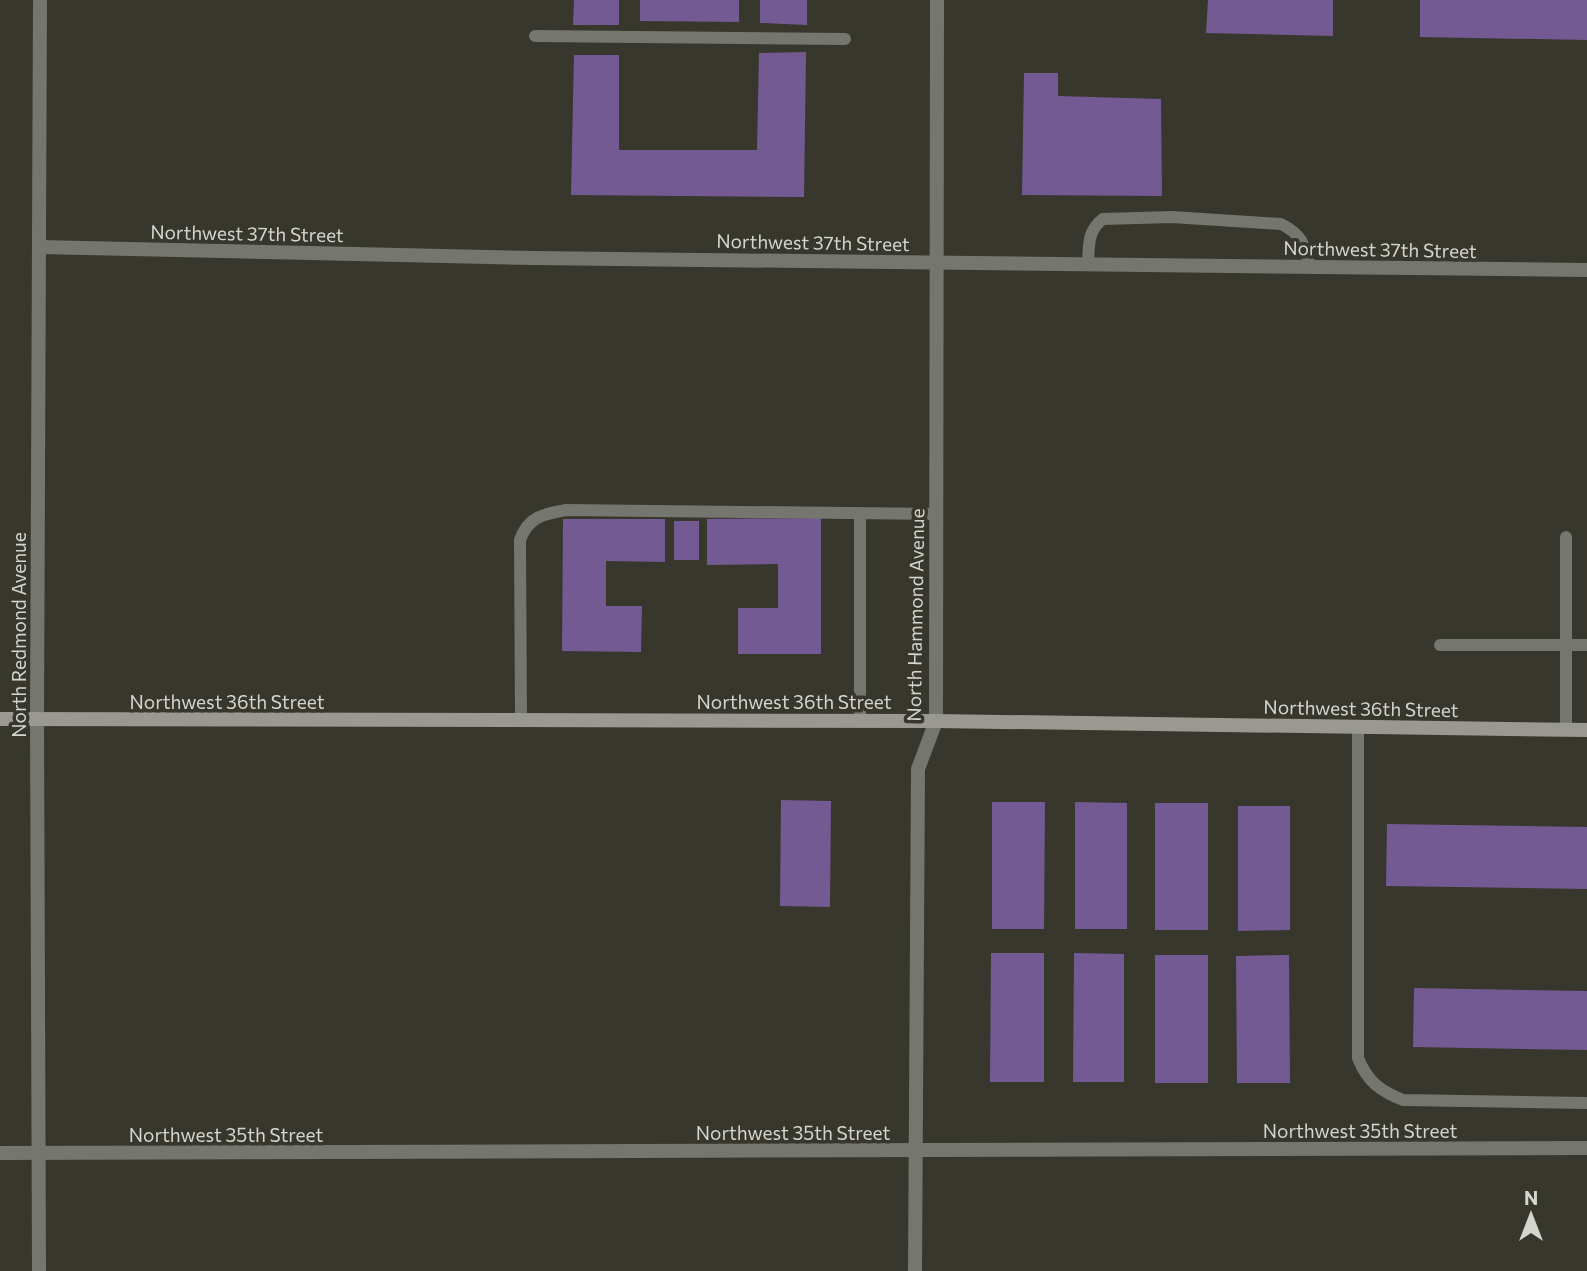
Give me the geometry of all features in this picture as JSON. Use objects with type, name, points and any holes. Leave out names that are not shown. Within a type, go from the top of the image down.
[{"type":"main road","name":"Northwest 36th Street","points":[[0,719],[936,721],[1587,730]]},
{"type":"street","name":"North Redmond Avenue","points":[[40,0],[37,719],[40,1271]]},
{"type":"street","name":"North Hammond Avenue","points":[[915,1271],[918,769],[936,721],[937,0]]},
{"type":"street","name":"Northwest 37th Street","points":[[39,247],[533,258],[1587,270]]},
{"type":"street","name":"Northwest 35th Street","points":[[0,1153],[1587,1148]]},
{"type":"lane","points":[[535,36],[845,39]]},
{"type":"lane","points":[[1088,265],[1089,236],[1094,226],[1103,219],[1172,216],[1281,224],[1296,231],[1304,244],[1310,267]]},
{"type":"lane","points":[[521,721],[520,540],[524,528],[542,514],[566,510],[936,514]]},
{"type":"lane","points":[[860,513],[860,721]]},
{"type":"lane","points":[[1566,537],[1566,730]]},
{"type":"lane","points":[[1440,645],[1587,645]]},
{"type":"lane","points":[[1358,727],[1358,1058],[1364,1073],[1386,1094],[1403,1100],[1587,1103]]},
{"type":"building","points":[[574,0],[619,0],[619,25],[573,25]]},
{"type":"building","points":[[640,0],[739,0],[739,22],[640,21]]},
{"type":"building","points":[[760,0],[807,0],[807,25],[760,23]]},
{"type":"building","points":[[1208,0],[1333,0],[1333,36],[1206,33]]},
{"type":"building","points":[[1420,0],[1587,0],[1587,40],[1420,37]]},
{"type":"building","points":[[806,52],[804,197],[571,195],[574,55],[619,55],[619,150],[757,150],[759,53]]},
{"type":"building","points":[[1024,73],[1058,73],[1058,96],[1161,99],[1162,196],[1022,195]]},
{"type":"building","points":[[821,518],[821,654],[738,654],[738,608],[778,608],[778,564],[707,565],[707,519]]},
{"type":"building","points":[[563,519],[665,519],[665,562],[606,561],[606,606],[642,606],[641,652],[562,651]]},
{"type":"building","points":[[674,521],[699,521],[699,560],[674,560]]},
{"type":"building","points":[[781,800],[831,801],[830,907],[780,906]]},
{"type":"building","points":[[992,802],[1045,802],[1044,929],[992,929]]},
{"type":"building","points":[[1075,802],[1127,803],[1127,929],[1075,929]]},
{"type":"building","points":[[1155,803],[1208,803],[1208,930],[1155,930]]},
{"type":"building","points":[[1238,806],[1290,806],[1290,930],[1238,931]]},
{"type":"building","points":[[1387,824],[1587,827],[1587,889],[1386,886]]},
{"type":"building","points":[[991,953],[1044,953],[1044,1082],[990,1082]]},
{"type":"building","points":[[1074,953],[1124,954],[1124,1082],[1073,1082]]},
{"type":"building","points":[[1155,955],[1208,955],[1208,1083],[1155,1083]]},
{"type":"building","points":[[1289,955],[1290,1083],[1237,1083],[1236,956]]},
{"type":"building","points":[[1414,988],[1587,991],[1587,1050],[1413,1047]]}]
